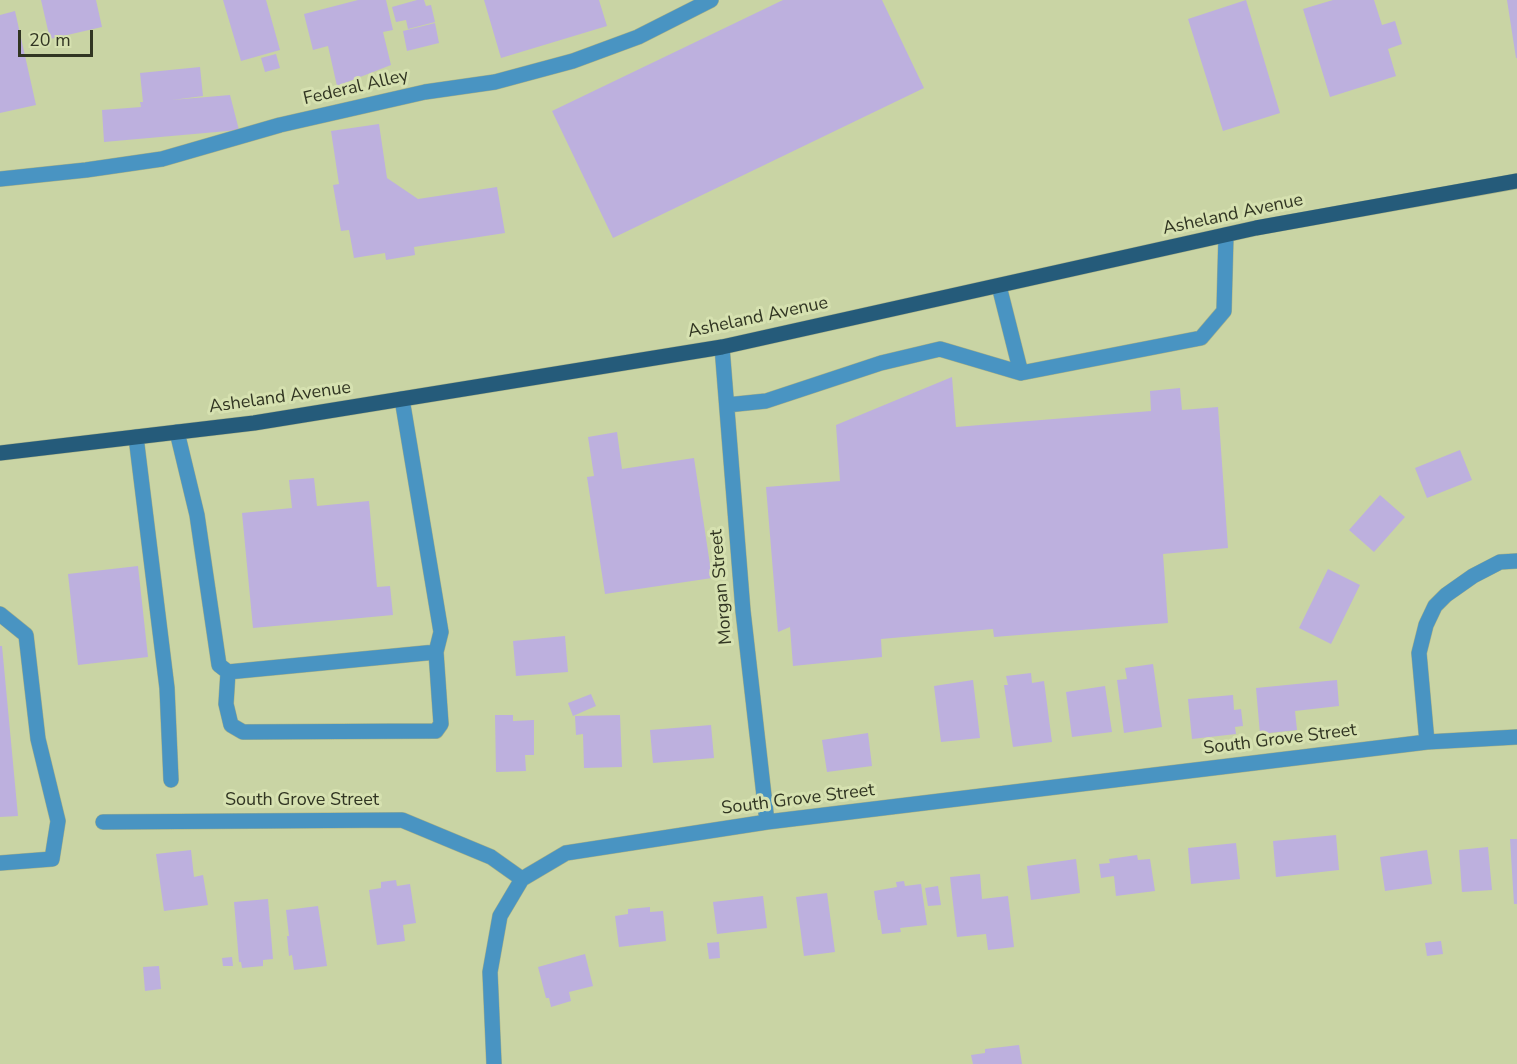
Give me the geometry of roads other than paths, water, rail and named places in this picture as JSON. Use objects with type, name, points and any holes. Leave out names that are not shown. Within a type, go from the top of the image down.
[{"type":"main road","name":"Asheland Avenue","points":[[0,453],[254,423],[722,347],[1226,235],[1517,181]]},
{"type":"street","name":"Federal Alley","points":[[0,179],[162,159],[280,126],[413,94],[495,82],[573,62],[638,37],[711,0]]},
{"type":"street","points":[[727,405],[766,401],[881,363],[940,349],[1021,373],[1201,338],[1224,310],[1226,235]]},
{"type":"street","points":[[999,286],[1021,373]]},
{"type":"street","name":"Morgan Street","points":[[722,347],[743,611],[768,822]]},
{"type":"street","points":[[228,672],[226,704],[231,725],[243,732],[436,731],[441,724],[436,652],[441,632],[402,399]]},
{"type":"street","points":[[177,432],[197,515],[219,665],[228,672],[436,652]]},
{"type":"street","points":[[136,437],[167,688],[171,780]]},
{"type":"street","points":[[1427,742],[1419,653],[1426,625],[1435,606],[1467,579],[1500,562],[1517,561]]},
{"type":"street","points":[[0,614],[26,635],[38,739],[58,821],[52,859],[0,863]]},
{"type":"street","name":"South Grove Street","points":[[103,822],[402,820],[491,857],[522,879],[566,853],[768,822],[1427,742],[1517,737]]},
{"type":"street","points":[[494,1064],[490,972],[500,916],[522,879]]}]
